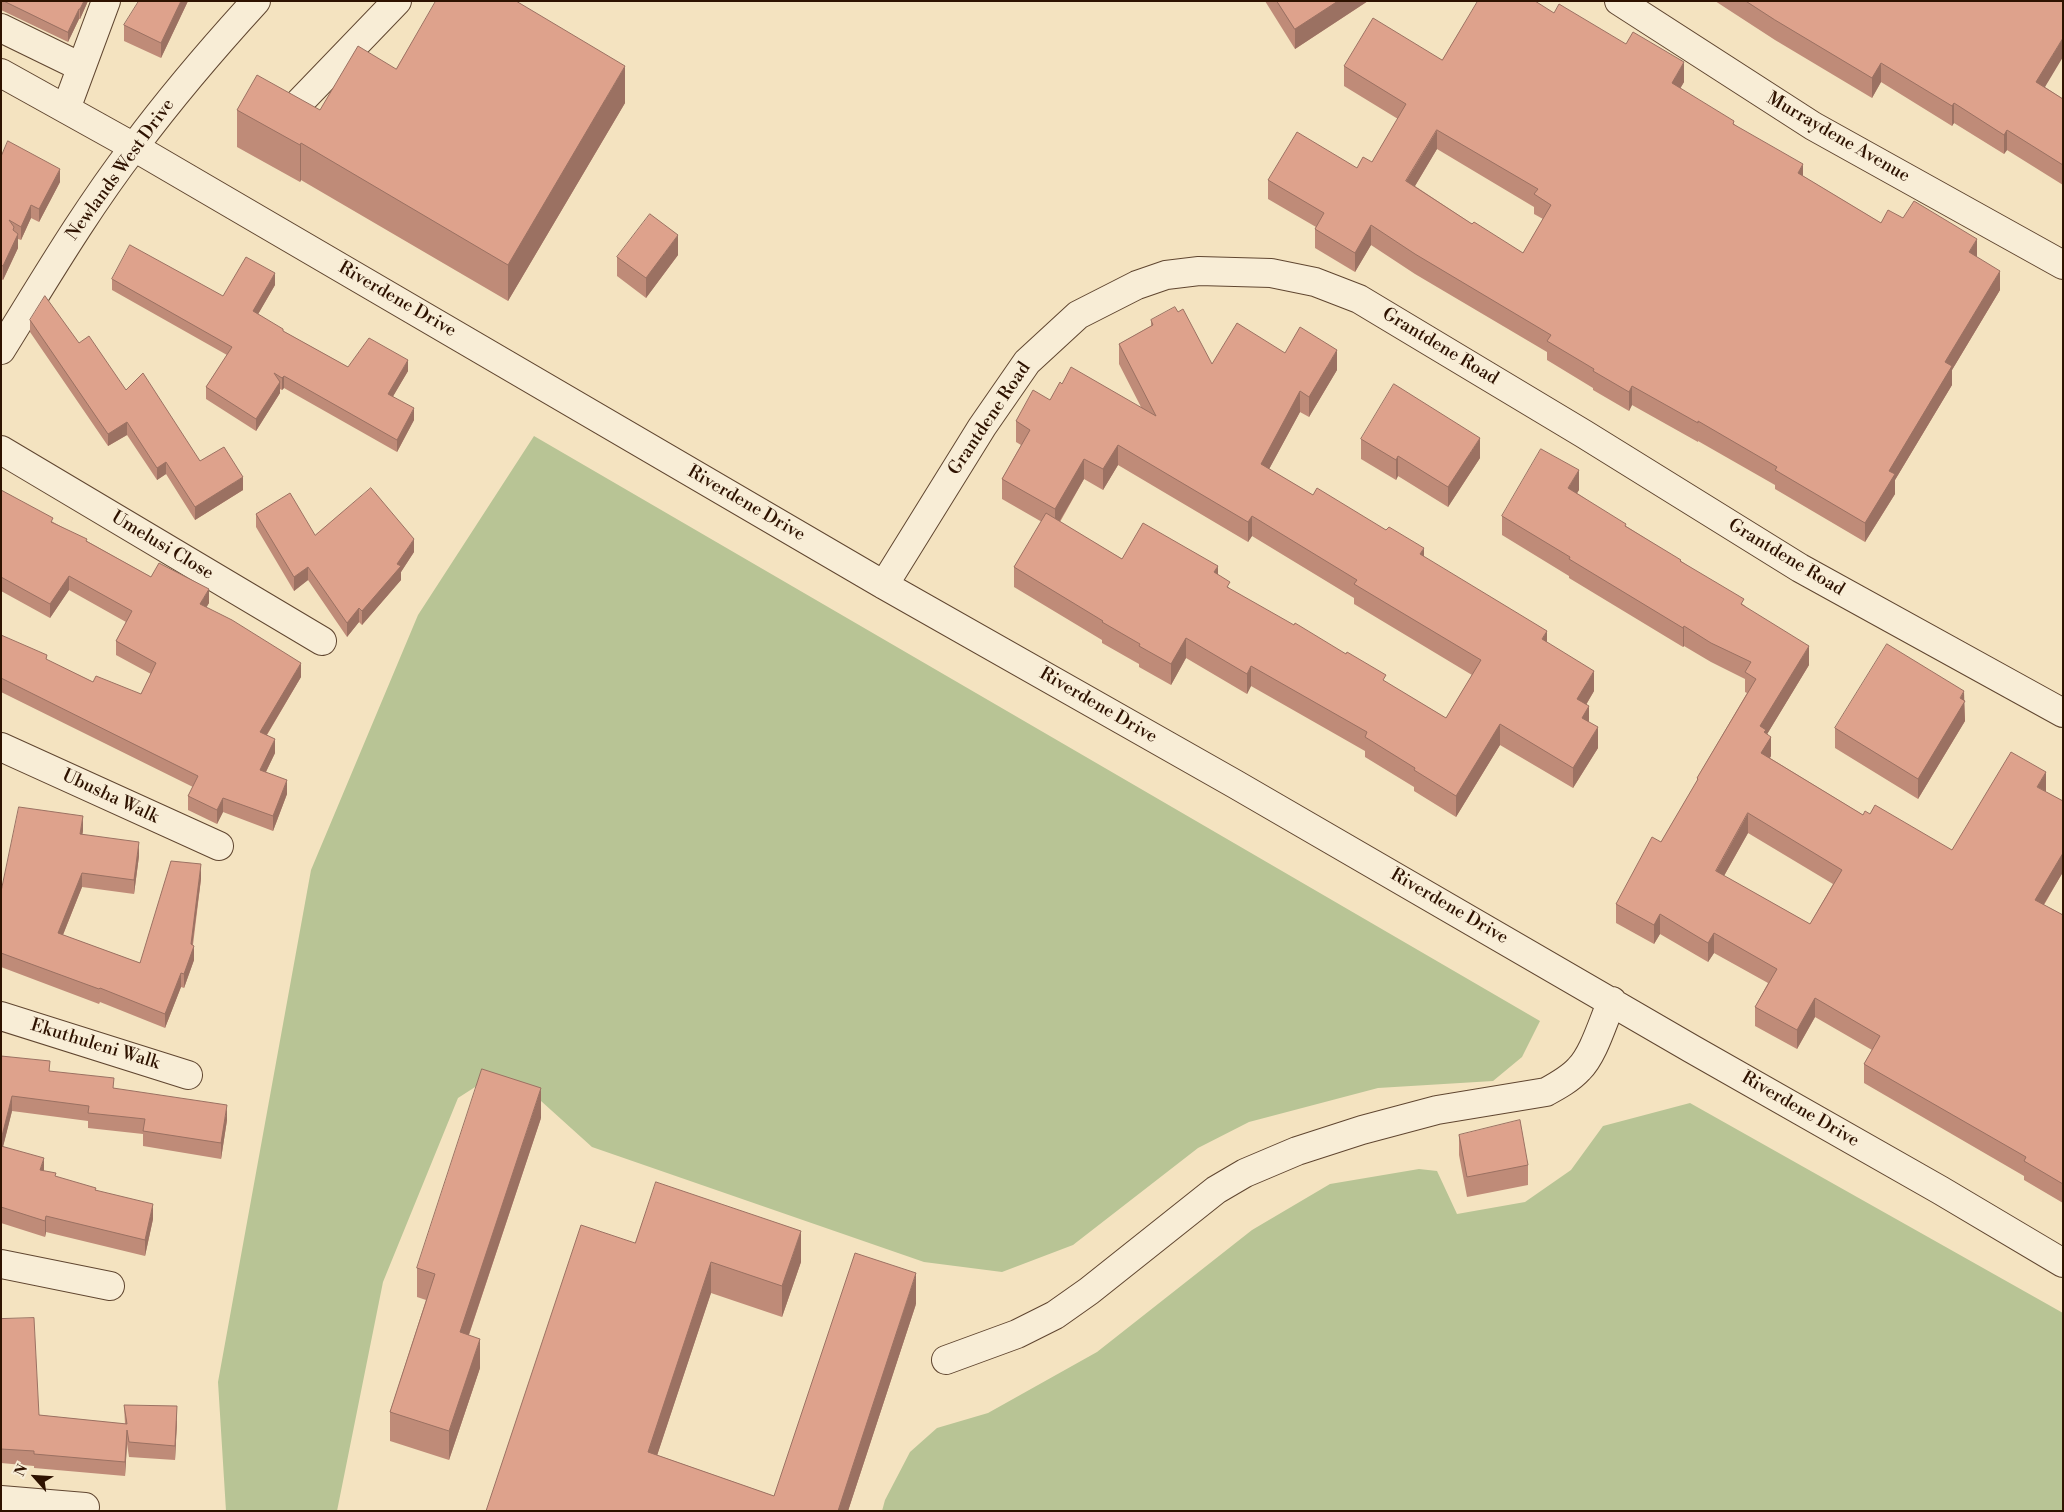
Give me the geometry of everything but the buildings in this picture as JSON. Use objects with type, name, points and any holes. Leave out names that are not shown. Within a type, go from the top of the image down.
[{"type":"street","points":[[66,109],[106,1]]},
{"type":"street","name":"Newlands West Drive","points":[[1,350],[72,236],[134,146],[256,1]]},
{"type":"street","points":[[298,105],[397,1]]},
{"type":"street","name":"Murraydene Avenue","points":[[1619,1],[1813,126],[2063,265]]},
{"type":"street","points":[[1,28],[82,67]]},
{"type":"street","name":"Riverdene Drive","points":[[1,73],[134,146],[884,585],[1244,788],[2063,1263]]},
{"type":"street","name":"Grantdene Road","points":[[884,585],[982,427],[1026,362],[1078,316],[1137,285],[1166,275],[1199,271],[1271,273],[1314,282],[1359,299],[1584,434],[1800,568],[2063,713]]},
{"type":"street","name":"Umelusi Close","points":[[1,450],[322,641]]},
{"type":"street","name":"Ubusha Walk","points":[[1,747],[219,846]]},
{"type":"street","points":[[946,1360],[1017,1334],[1054,1315],[1089,1291],[1216,1190],[1245,1173],[1297,1151],[1372,1128],[1437,1110],[1546,1092],[1561,1084],[1579,1069],[1588,1056],[1612,1001]]},
{"type":"street","name":"Ekuthuleni Walk","points":[[1,1016],[188,1075]]},
{"type":"street","points":[[1,1264],[110,1286]]},
{"type":"street","points":[[1,1500],[85,1506]]},
{"type":"green space","points":[[534,436],[1540,1021],[1522,1057],[1493,1081],[1378,1088],[1249,1122],[1198,1148],[1073,1245],[1002,1272],[924,1262],[592,1147],[541,1101],[486,1080],[458,1098],[383,1282],[337,1511],[226,1511],[218,1382],[311,870],[418,615]]},
{"type":"green space","points":[[1690,1103],[2063,1313],[2063,1511],[882,1511],[885,1500],[910,1452],[937,1428],[988,1413],[1097,1352],[1252,1230],[1330,1184],[1419,1169],[1437,1171],[1457,1214],[1525,1202],[1571,1170],[1603,1126]]}]
